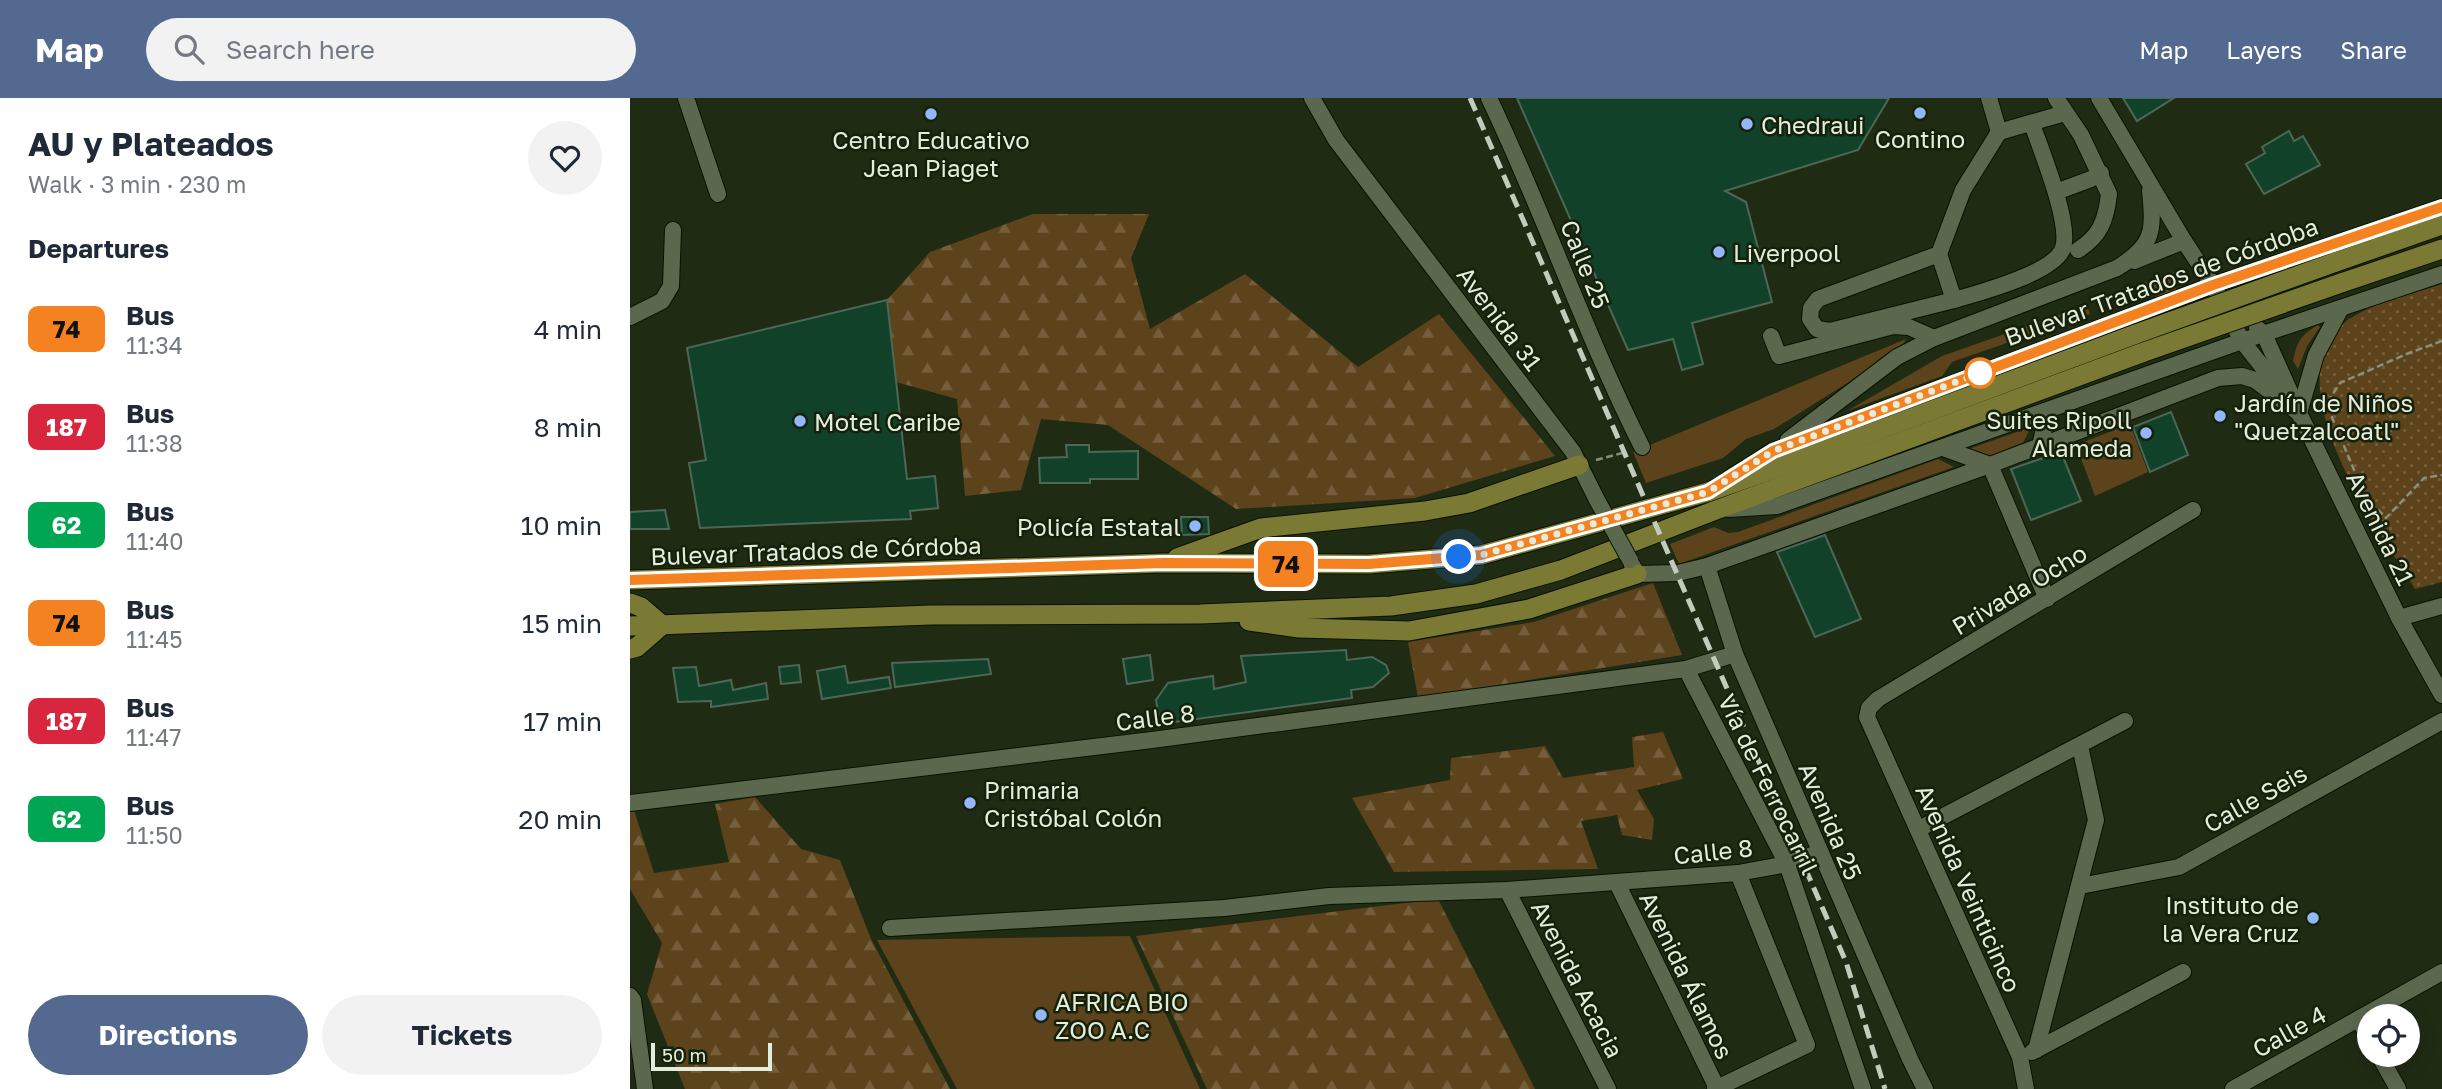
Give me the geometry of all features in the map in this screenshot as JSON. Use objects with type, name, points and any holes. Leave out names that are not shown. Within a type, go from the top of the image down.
[{"type":"main road","name":"Bulevar Tratados de Córdoba","points":[[630,626],[931,615],[1200,614],[1391,606],[1476,594],[1561,570],[2140,343],[2333,262],[2442,225]]},
{"type":"main road","name":"Bulevar Tratados de Córdoba","points":[[630,580],[1163,563],[1369,564],[1481,555],[1708,492],[2140,343],[2341,283],[2442,249]]},
{"type":"main road","points":[[1163,563],[1261,528],[1425,512],[1469,503],[1579,465]]},
{"type":"main road","points":[[1200,614],[1299,628],[1409,631],[1529,609],[1633,567]]},
{"type":"main road","points":[[630,603],[641,607],[662,625],[638,647],[630,649]]},
{"type":"street","points":[[686,98],[718,194]]},
{"type":"street","name":"Avenida 31","points":[[1312,98],[1336,140],[1573,452],[1633,567]]},
{"type":"street","name":"Calle 25","points":[[1489,98],[1609,382],[1642,447]]},
{"type":"street","points":[[1989,98],[1999,132]]},
{"type":"street","points":[[2056,98],[2081,135],[2109,194],[2098,233],[2093,241],[2078,250]]},
{"type":"street","name":"Avenida 21","points":[[2099,98],[2183,241],[2213,285],[2242,341],[2299,413],[2399,618],[2442,695]]},
{"type":"street","points":[[1954,300],[1939,254],[1963,190],[1999,132],[2066,113]]},
{"type":"street","points":[[1939,254],[1818,299],[1811,308],[1810,319],[1818,329],[1830,331],[1993,289],[2032,274],[2056,259],[2064,247],[2063,222],[2056,192],[2032,124]]},
{"type":"street","points":[[2056,192],[2101,173]]},
{"type":"street","points":[[2116,268],[2138,255],[2148,238],[2153,222],[2150,184]]},
{"type":"street","name":"Bulevar Tratados de Córdoba","points":[[1708,492],[1773,451],[2213,285],[2442,207]]},
{"type":"street","points":[[630,317],[663,301],[671,286],[673,230]]},
{"type":"street","points":[[1773,451],[1897,357],[1934,338],[2183,241]]},
{"type":"street","name":"Bulevar Tratados de Córdoba","points":[[1716,510],[1777,506],[2242,341],[2442,274]]},
{"type":"street","points":[[2213,285],[2264,334],[2299,413]]},
{"type":"street","points":[[2299,413],[2316,355],[2340,310]]},
{"type":"street","points":[[1771,336],[1779,356],[1893,326],[1909,327],[1934,338]]},
{"type":"street","points":[[1633,567],[1678,573],[1707,566],[1990,465],[2218,378],[2242,376],[2255,380],[2299,413]]},
{"type":"street","points":[[2040,446],[2048,411]]},
{"type":"street","points":[[1943,448],[1990,465],[2047,599]]},
{"type":"street","name":"Privada Ocho","points":[[1869,708],[1878,699],[2193,510]]},
{"type":"street","name":"Avenida 25","points":[[1707,566],[1735,654],[1925,1089]]},
{"type":"street","points":[[2399,618],[2442,606]]},
{"type":"street","name":"Vía de Ferrocarril","points":[[1735,654],[1686,668],[1787,864],[1863,1089]]},
{"type":"street","name":"Calle 8","points":[[630,803],[1152,740],[1686,668]]},
{"type":"street","name":"Avenida Veinticinco","points":[[1869,708],[1867,717],[2020,1057],[2026,1089]]},
{"type":"street","points":[[1919,830],[2125,721]]},
{"type":"street","name":"Calle Seis","points":[[2080,886],[2179,867],[2442,721]]},
{"type":"street","points":[[2036,1050],[2096,820],[2080,746]]},
{"type":"street","name":"Calle 8","points":[[890,928],[1224,908],[1329,896],[1617,883],[1738,873],[1787,864],[1820,852]]},
{"type":"street","points":[[1716,1088],[1807,1045],[1738,873]]},
{"type":"street","name":"Avenida Álamos","points":[[1617,883],[1716,1088]]},
{"type":"street","name":"Avenida Acacia","points":[[1507,890],[1608,1089]]},
{"type":"street","points":[[2020,1057],[2183,972]]},
{"type":"street","name":"Calle 4","points":[[2384,1004],[2442,972]]},
{"type":"street","points":[[631,999],[645,1089]]},
{"type":"street","name":"Calle 4","points":[[2233,1089],[2258,1083],[2357,1019]]},
{"type":"street","points":[[2386,1067],[2398,1089]]},
{"type":"path","points":[[2442,341],[2340,383],[2329,400],[2331,415],[2365,496],[2386,518],[2424,478],[2442,475]]},
{"type":"path","points":[[1579,465],[1642,447]]},
{"type":"green space","points":[[1033,214],[1149,214],[1131,258],[1150,329],[1245,274],[1358,367],[1439,314],[1555,456],[1415,498],[1236,509],[1108,425],[1041,419],[1021,490],[965,496],[957,399],[896,382],[887,300],[930,252]]},
{"type":"green space","points":[[2176,271],[2179,279],[2175,291],[2156,297],[2152,290],[2141,293],[2138,285]]},
{"type":"green space","points":[[2442,284],[2442,582],[2415,589],[2358,495],[2339,458],[2326,420],[2320,384],[2325,351],[2343,324],[2377,305]]},
{"type":"green space","points":[[2087,305],[2090,314],[1952,362],[1942,376],[1847,411],[1942,356]]},
{"type":"green space","points":[[2318,325],[2320,327],[2307,346],[2298,369],[2293,361],[2298,343]]},
{"type":"green space","points":[[1906,339],[1900,350],[1774,429],[1746,439],[1723,458],[1646,483],[1633,452]]},
{"type":"green space","points":[[2130,424],[2148,472],[2095,496],[2076,445]]},
{"type":"green space","points":[[2031,427],[2023,443],[1986,458],[1966,450]]},
{"type":"green space","points":[[1938,459],[1954,467],[1679,564],[1670,544],[1714,527],[1728,533],[1738,532]]},
{"type":"green space","points":[[1653,583],[1682,655],[1418,698],[1408,642],[1534,622]]},
{"type":"green space","points":[[1663,732],[1683,779],[1637,790],[1654,819],[1652,840],[1622,835],[1617,815],[1581,821],[1598,869],[1394,872],[1352,798],[1450,780],[1451,758],[1545,746],[1563,778],[1634,767],[1632,737]]},
{"type":"green space","points":[[755,797],[801,849],[840,860],[871,939],[950,1089],[685,1089],[647,994],[662,943],[630,889],[630,810],[634,810],[654,873],[729,862],[715,804]]},
{"type":"green space","points":[[1438,899],[1535,1089],[1207,1089],[1136,936]]},
{"type":"green space","name":"AFRICA BIO ZOO A.C","points":[[1130,936],[1200,1089],[957,1089],[877,940]]},
{"type":"building","points":[[1517,98],[1889,98],[1858,150],[1725,191],[1746,202],[1772,302],[1692,323],[1703,364],[1682,370],[1673,339],[1628,350]]},
{"type":"building","points":[[2123,98],[2174,98],[2137,121]]},
{"type":"building","points":[[2289,131],[2294,141],[2303,136],[2320,165],[2264,194],[2246,164],[2265,153],[2262,147]]},
{"type":"building","name":"Motel Caribe","points":[[887,300],[907,479],[935,476],[938,508],[910,511],[911,519],[700,528],[689,463],[706,460],[687,348]]},
{"type":"building","points":[[2171,412],[2188,455],[2150,472],[2133,427]]},
{"type":"building","points":[[1066,445],[1089,445],[1089,452],[1138,451],[1138,479],[1040,483],[1039,458],[1067,457]]},
{"type":"building","points":[[2061,452],[2081,501],[2031,520],[2011,469]]},
{"type":"building","points":[[665,510],[669,529],[630,529],[630,512]]},
{"type":"building","name":"Policía Estatal","points":[[1181,517],[1208,517],[1209,534],[1182,535]]},
{"type":"building","points":[[1825,535],[1861,619],[1815,637],[1777,552]]},
{"type":"building","points":[[1346,650],[1347,660],[1372,657],[1386,665],[1389,673],[1373,687],[1351,690],[1352,698],[1160,724],[1156,700],[1168,683],[1213,676],[1214,689],[1246,682],[1241,656]]},
{"type":"building","points":[[1150,655],[1153,680],[1127,684],[1123,659]]},
{"type":"building","points":[[988,659],[991,674],[895,687],[892,663]]},
{"type":"building","points":[[799,665],[801,682],[781,684],[779,667]]},
{"type":"building","points":[[845,666],[848,683],[889,677],[891,688],[822,699],[817,671]]},
{"type":"building","points":[[696,667],[699,686],[731,680],[733,690],[766,683],[768,699],[711,707],[711,701],[678,702],[673,668]]},
{"type":"railway","points":[[1470,98],[1846,962],[1885,1089]]},
{"type":"bus line","name":"74","points":[[630,580],[1163,563],[1369,564],[1481,555],[1708,492],[1773,451],[2213,285],[2442,207]]},
{"type":"place","name":"Contino","points":[[1920,113]]},
{"type":"place","name":"Centro Educativo Jean Piaget","points":[[931,114]]},
{"type":"place","name":"Chedraui","points":[[1747,124]]},
{"type":"place","name":"Liverpool","points":[[1719,252]]},
{"type":"place","name":"Jardín de Niños \"Quetzalcoatl\"","points":[[2220,416]]},
{"type":"place","name":"Motel Caribe","points":[[800,421]]},
{"type":"place","name":"Suites Ripoll Alameda","points":[[2146,433]]},
{"type":"place","name":"Policía Estatal","points":[[1195,526]]},
{"type":"place","name":"Primaria Cristóbal Colón","points":[[970,803]]},
{"type":"place","name":"Instituto de la Vera Cruz","points":[[2313,918]]},
{"type":"place","name":"AFRICA BIO ZOO A.C","points":[[1041,1015]]},
{"type":"route","points":[[1459,557],[1481,555],[1708,492],[1773,451],[1980,373]]}]
